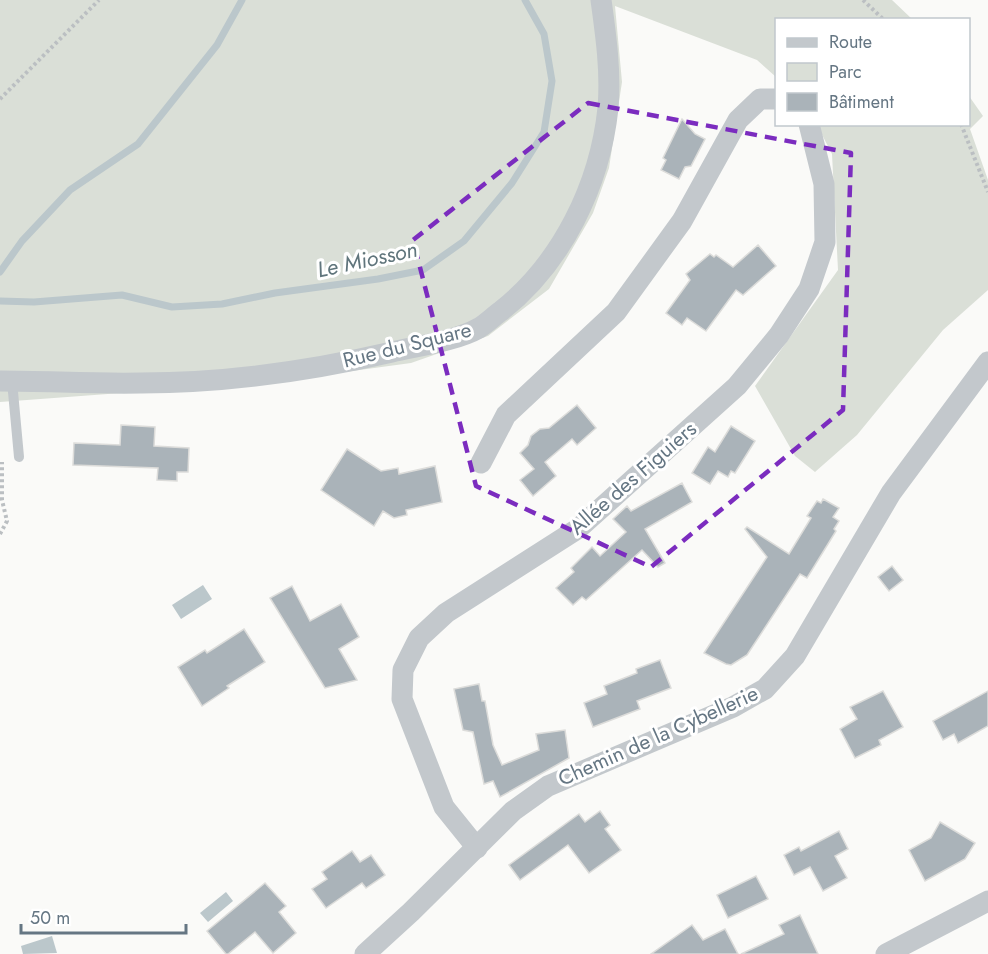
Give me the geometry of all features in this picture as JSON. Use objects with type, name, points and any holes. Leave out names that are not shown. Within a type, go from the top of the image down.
[{"type":"street","name":"Rue du Square","points":[[6,381],[142,383],[267,375],[440,342],[478,328],[519,297],[553,258],[582,203],[600,159],[608,108],[609,55],[602,0]]},
{"type":"street","points":[[481,463],[506,415],[616,312],[682,221],[738,120],[760,99],[775,99]]},
{"type":"street","name":"Allée des Figuiers","points":[[477,848],[444,807],[402,699],[403,670],[418,638],[446,613],[579,528],[737,386],[779,334],[809,289],[825,242],[824,184],[810,126]]},
{"type":"street","name":"Chemin de la Cybellerie","points":[[365,954],[513,811],[548,786],[733,707],[765,689],[795,656],[891,493],[988,362]]},
{"type":"street","points":[[886,954],[985,910]]},
{"type":"lane","points":[[6,381],[19,457]]},
{"type":"path","points":[[0,99],[99,0]]},
{"type":"path","points":[[863,0],[882,18]]},
{"type":"path","points":[[962,126],[988,192]]},
{"type":"path","points":[[0,534],[7,521],[2,500],[2,456]]},
{"type":"highlighted area","points":[[588,103],[851,153],[843,410],[651,567],[476,486],[413,240]]},
{"type":"green space","points":[[0,0],[892,0],[911,18],[775,18],[775,76],[757,60],[615,6],[622,82],[609,168],[593,213],[549,289],[488,336],[411,363],[271,382],[0,402]]},
{"type":"green space","points":[[970,97],[983,116],[970,129],[988,180],[988,290],[943,330],[857,435],[815,472],[795,456],[755,386],[838,270],[832,154],[818,126],[970,126]]},
{"type":"shaded area","points":[[203,585],[212,599],[181,619],[172,605]]},
{"type":"shaded area","points":[[226,892],[233,901],[208,922],[200,913]]},
{"type":"shaded area","points":[[52,936],[57,953],[23,954],[21,946]]},
{"type":"building","points":[[682,119],[695,134],[705,139],[691,166],[685,167],[679,179],[661,170],[666,160],[663,158]]},
{"type":"building","points":[[758,245],[776,266],[743,295],[736,290],[706,331],[687,318],[682,325],[666,313],[690,280],[686,274],[710,254],[714,257],[716,255],[733,267]]},
{"type":"building","points":[[577,405],[596,428],[577,445],[572,439],[545,462],[556,476],[533,496],[520,480],[534,469],[520,453],[528,445],[531,436],[540,429],[549,428]]},
{"type":"building","points":[[121,425],[155,427],[154,446],[189,448],[188,472],[177,472],[177,481],[157,480],[158,468],[73,465],[74,443],[120,445]]},
{"type":"building","points":[[731,426],[755,441],[735,473],[731,471],[728,477],[718,471],[710,484],[692,473],[708,447],[715,452]]},
{"type":"building","points":[[347,449],[381,471],[398,468],[399,474],[435,466],[442,502],[406,510],[407,515],[394,518],[383,511],[374,526],[321,490]]},
{"type":"building","points":[[682,483],[692,502],[645,529],[665,563],[658,567],[642,550],[586,600],[582,597],[573,605],[556,588],[574,572],[571,568],[592,547],[600,556],[626,532],[613,519],[627,506],[631,511]]},
{"type":"building","points":[[823,499],[839,508],[833,517],[839,521],[834,529],[836,531],[807,578],[800,574],[747,655],[731,665],[704,653],[767,557],[745,529],[747,527],[789,554],[811,518],[807,516],[817,501],[821,503]]},
{"type":"building","points":[[892,566],[903,580],[889,591],[878,577]]},
{"type":"building","points":[[292,586],[310,621],[341,604],[359,637],[339,649],[357,680],[325,688],[270,598]]},
{"type":"building","points":[[244,629],[265,662],[227,686],[229,688],[202,706],[178,667],[205,650],[207,653]]},
{"type":"building","points":[[660,660],[671,688],[637,701],[640,709],[593,727],[584,703],[607,694],[604,686],[637,673],[636,669]]},
{"type":"building","points":[[479,684],[482,701],[485,701],[493,745],[502,765],[539,750],[536,734],[565,730],[569,758],[500,797],[493,781],[484,784],[473,732],[463,730],[454,689]]},
{"type":"building","points":[[883,691],[903,727],[879,740],[881,745],[855,758],[840,729],[857,719],[850,707]]},
{"type":"building","points":[[988,691],[988,726],[958,743],[954,734],[943,740],[933,721]]},
{"type":"building","points":[[600,811],[610,825],[605,829],[621,850],[589,873],[568,845],[520,880],[509,865],[579,814],[585,822]]},
{"type":"building","points":[[940,822],[975,843],[965,859],[925,881],[909,850],[931,838]]},
{"type":"building","points":[[839,831],[848,849],[835,856],[847,878],[823,891],[810,867],[794,875],[784,855],[799,847],[801,851]]},
{"type":"building","points":[[352,851],[360,862],[371,855],[385,875],[366,888],[362,883],[326,908],[312,889],[327,879],[322,872]]},
{"type":"building","points":[[756,876],[768,899],[728,918],[717,895]]},
{"type":"building","points":[[265,883],[286,906],[279,912],[296,933],[273,953],[255,932],[226,954],[207,931]]},
{"type":"building","points":[[800,915],[818,954],[741,954],[784,934],[779,925]]},
{"type":"building","points":[[692,925],[703,940],[725,929],[738,954],[651,954]]},
{"type":"waterway","points":[[0,272],[22,241],[70,190],[138,144],[217,45],[242,0]]},
{"type":"waterway","name":"Le Miosson","points":[[0,301],[34,302],[122,295],[172,307],[222,304],[275,293],[378,279],[423,270],[464,241],[512,183],[544,132],[552,81],[544,34],[525,0]]}]
